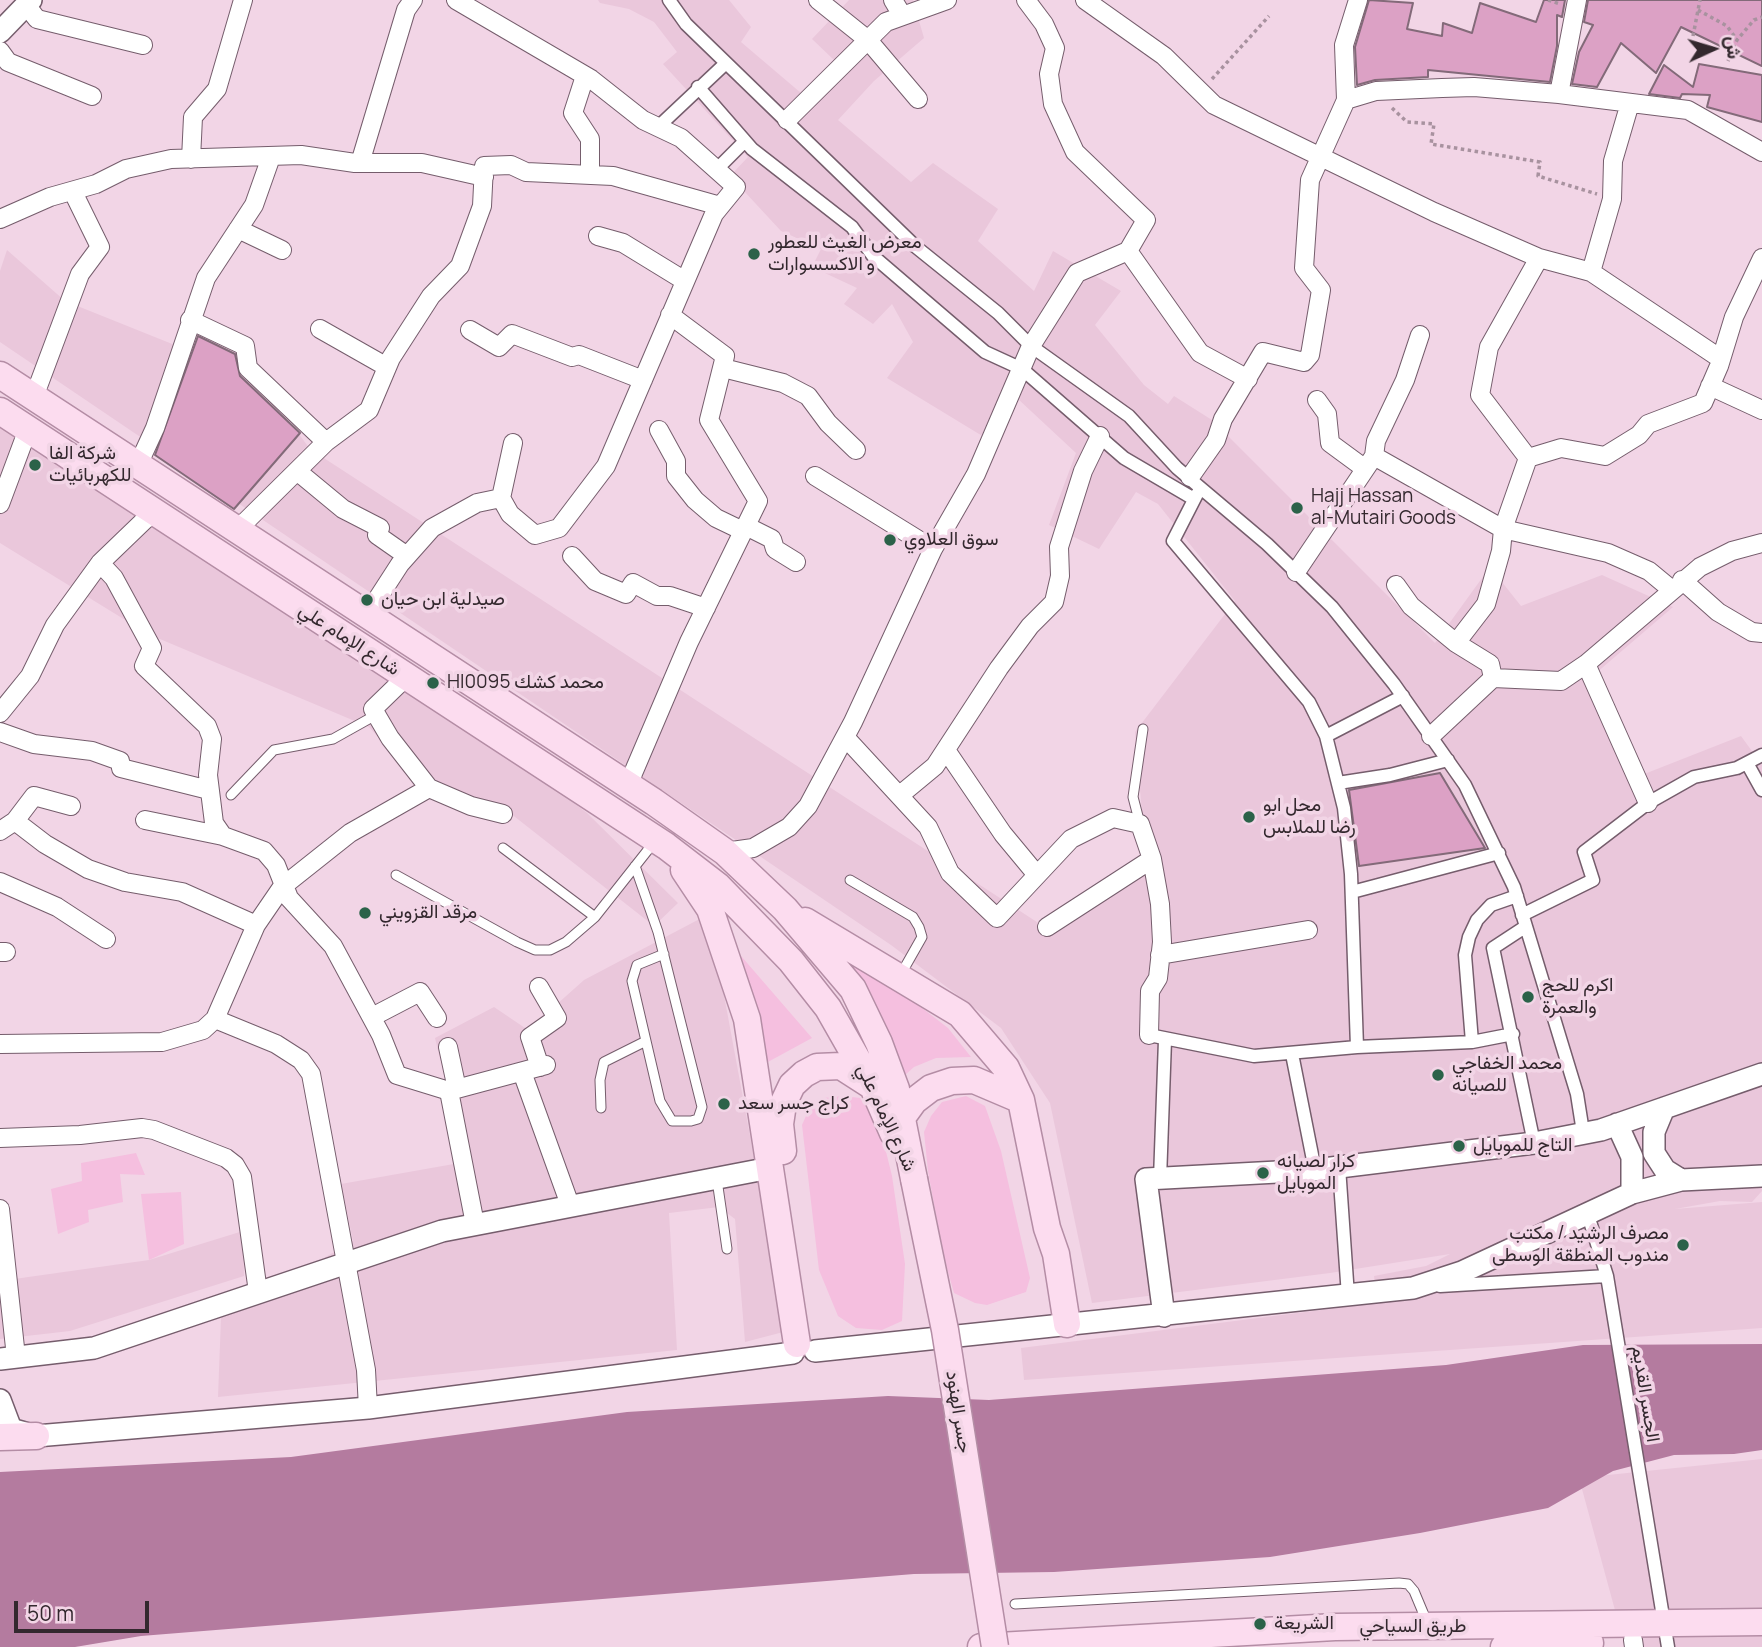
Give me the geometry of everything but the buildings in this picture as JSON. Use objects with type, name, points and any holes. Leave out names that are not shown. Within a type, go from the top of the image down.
[{"type":"main road","name":"شارع الإمام علي","points":[[0,375],[673,814],[725,852],[785,909],[853,989],[879,1043],[896,1089],[914,1179]]},
{"type":"main road","name":"شارع الإمام علي","points":[[0,411],[661,843],[718,886],[791,961],[828,1008],[873,1087],[914,1179]]},
{"type":"main road","points":[[673,814],[661,843],[710,909],[729,958],[747,1019],[770,1168],[804,1348]]},
{"type":"main road","points":[[785,909],[901,976],[960,1014],[996,1052],[1021,1100],[1047,1228],[1056,1254],[1060,1325]]},
{"type":"main road","points":[[804,1348],[781,1113],[792,1086],[817,1068],[841,1066],[858,1074],[873,1087]]},
{"type":"main road","points":[[901,1119],[914,1101],[931,1088],[952,1081],[974,1080],[1021,1100]]},
{"type":"main road","name":"جسر الهنود","points":[[914,1179],[945,1330],[995,1647]]},
{"type":"main road","points":[[0,1437],[36,1436]]},
{"type":"main road","name":"طريق السياحي","points":[[1504,1647],[1633,1644],[1666,1636],[1762,1622]]},
{"type":"main road","name":"طريق السياحي","points":[[981,1647],[1358,1637],[1429,1627],[1666,1636],[1762,1634]]},
{"type":"street","points":[[191,159],[193,117],[217,89],[243,0]]},
{"type":"street","points":[[360,163],[406,10],[413,0]]},
{"type":"street","points":[[456,0],[584,76],[643,120],[681,138],[736,187],[714,214],[606,466],[559,528],[535,535],[510,514],[501,498],[513,443]]},
{"type":"street","points":[[669,0],[686,24],[916,247],[998,313],[1031,346],[1129,416],[1195,488],[1296,572],[1332,607],[1403,696],[1465,785],[1499,853],[1517,896],[1577,1094],[1583,1132]]},
{"type":"street","points":[[818,0],[868,40],[918,99]]},
{"type":"street","points":[[787,120],[898,8],[947,0]]},
{"type":"street","points":[[725,852],[753,848],[789,827],[808,806],[845,737],[933,549],[976,474],[1031,346],[1077,273],[1128,251],[1146,220],[1142,213],[1075,152],[1053,104],[1049,74],[1055,48],[1044,24],[1027,0]]},
{"type":"street","points":[[1085,0],[1164,56],[1214,105],[1434,212],[1539,258],[1591,272],[1721,359]]},
{"type":"street","points":[[1357,1047],[1352,892],[1344,808],[1326,736],[1309,702],[1173,541],[1223,419],[1263,352],[1304,362],[1311,355],[1321,290],[1304,268],[1310,180],[1346,100],[1344,45],[1358,0]]},
{"type":"street","points":[[1559,94],[1577,0]]},
{"type":"street","points":[[0,32],[29,3],[37,19],[143,45]]},
{"type":"street","points":[[0,51],[8,62],[92,96]]},
{"type":"street","points":[[658,127],[726,63]]},
{"type":"street","points":[[584,76],[573,113],[590,139],[590,174]]},
{"type":"street","points":[[698,87],[745,141],[795,185],[852,227],[873,256],[985,352],[1022,369],[1124,458],[1195,488]]},
{"type":"street","points":[[1346,100],[1376,91],[1474,87],[1559,94],[1688,110],[1762,152]]},
{"type":"street","points":[[1591,272],[1612,199],[1613,161],[1630,103]]},
{"type":"street","points":[[716,170],[745,141]]},
{"type":"street","points":[[0,219],[50,197],[73,192],[147,162],[301,155],[360,163],[422,163],[484,177]]},
{"type":"street","points":[[138,465],[155,428],[206,278],[254,205],[271,157]]},
{"type":"street","points":[[237,530],[326,442],[369,410],[387,367],[431,296],[460,266],[482,206],[484,166],[511,165],[526,172],[613,176],[720,206]]},
{"type":"street","points":[[34,397],[80,274],[100,247],[73,192]]},
{"type":"street","points":[[238,229],[282,250]]},
{"type":"street","points":[[598,236],[623,243],[685,281]]},
{"type":"street","points":[[1128,251],[1200,353],[1248,379]]},
{"type":"street","points":[[1528,458],[1480,395],[1489,347],[1539,258]]},
{"type":"street","points":[[1528,458],[1561,448],[1605,456],[1639,435],[1648,424],[1703,403],[1734,317],[1762,258]]},
{"type":"street","points":[[628,785],[706,608],[758,501],[709,420],[725,355],[670,316]]},
{"type":"street","points":[[190,320],[245,346],[248,368],[326,442]]},
{"type":"street","points":[[320,329],[387,367]]},
{"type":"street","points":[[470,330],[499,347],[512,334],[643,380]]},
{"type":"street","points":[[1296,572],[1369,462],[1405,380],[1420,335]]},
{"type":"street","points":[[723,368],[783,383],[808,396],[828,423],[856,450]]},
{"type":"street","points":[[1710,386],[1762,410]]},
{"type":"street","points":[[1317,400],[1327,414],[1330,443],[1503,529],[1608,553],[1650,571],[1752,632],[1762,633]]},
{"type":"street","points":[[0,504],[28,429]]},
{"type":"street","points":[[659,430],[676,461],[676,476],[695,500],[716,518],[772,539],[775,549],[796,562]]},
{"type":"street","points":[[900,795],[935,766],[999,668],[1030,626],[1054,603],[1060,576],[1059,547],[1083,471],[1100,436]]},
{"type":"street","points":[[1456,643],[1486,604],[1501,551],[1503,529],[1528,458]]},
{"type":"street","points":[[297,471],[343,509],[380,528],[377,536],[407,556]]},
{"type":"street","points":[[815,477],[933,549]]},
{"type":"street","points":[[366,615],[407,556],[432,528],[477,503],[501,498]]},
{"type":"street","points":[[0,713],[30,676],[55,625],[100,563],[153,512]]},
{"type":"street","points":[[1431,736],[1493,678],[1561,681],[1586,664],[1700,567],[1732,551],[1762,543]]},
{"type":"street","points":[[572,556],[595,581],[626,594],[633,583],[657,596],[670,596],[706,608]]},
{"type":"street","points":[[100,563],[114,579],[152,648],[144,666],[206,726],[212,739],[209,790],[214,823],[223,836]]},
{"type":"street","points":[[1396,585],[1411,606],[1456,643],[1490,664],[1493,678]]},
{"type":"street","points":[[1586,664],[1648,803]]},
{"type":"street","points":[[406,677],[373,709],[374,716],[429,788],[471,806],[503,814]]},
{"type":"street","points":[[1326,736],[1403,696]]},
{"type":"street","points":[[0,732],[34,744],[92,751],[120,761],[121,768],[209,790]]},
{"type":"street","points":[[845,737],[928,827],[950,873],[997,918],[1071,839],[1114,818],[1140,824],[1152,859],[1160,904],[1158,978],[1150,991],[1157,1037],[1160,1179]]},
{"type":"street","points":[[946,750],[1003,834],[1037,875]]},
{"type":"street","points":[[1534,1143],[1493,948],[1524,921],[1593,880],[1584,852],[1648,803],[1694,777],[1747,763],[1762,755]]},
{"type":"street","points":[[1338,783],[1390,775],[1448,760]]},
{"type":"street","points":[[1747,763],[1762,790]]},
{"type":"street","points":[[0,1044],[162,1042],[193,1034],[215,1019],[256,925],[282,887],[350,833],[429,788]]},
{"type":"street","points":[[71,806],[34,796],[7,826],[88,869],[125,882],[182,892],[256,925]]},
{"type":"street","points":[[145,820],[223,836],[264,851],[276,865],[282,887],[334,946],[372,1017],[397,1075],[453,1090],[536,1068]]},
{"type":"street","points":[[1352,892],[1499,853]]},
{"type":"street","points":[[1047,927],[1152,859]]},
{"type":"street","points":[[0,882],[57,907],[106,939]]},
{"type":"street","points":[[1472,1042],[1465,955],[1469,937],[1477,920],[1491,905],[1517,896]]},
{"type":"street","points":[[1160,956],[1308,930]]},
{"type":"street","points":[[539,986],[557,1018],[530,1037],[570,1205]]},
{"type":"street","points":[[372,1017],[420,992],[437,1017]]},
{"type":"street","points":[[215,1019],[291,1052],[311,1074],[366,1370],[368,1408]]},
{"type":"street","points":[[1157,1037],[1254,1056],[1357,1047],[1472,1042],[1513,1034]]},
{"type":"street","points":[[448,1047],[475,1224]]},
{"type":"street","points":[[1292,1054],[1315,1170]]},
{"type":"street","points":[[1164,1316],[1146,1179],[1315,1170],[1534,1143],[1617,1124],[1762,1073]]},
{"type":"street","points":[[1664,1108],[1654,1132],[1654,1153],[1665,1170],[1681,1181]]},
{"type":"street","points":[[1617,1124],[1632,1157],[1632,1193]]},
{"type":"street","points":[[0,1138],[142,1128],[154,1130],[226,1158],[235,1165],[242,1177],[258,1292]]},
{"type":"street","points":[[1339,1167],[1349,1296]]},
{"type":"street","points":[[0,1209],[5,1237],[8,1358],[94,1348],[442,1231],[770,1168]]},
{"type":"street","points":[[1413,1288],[1462,1272],[1632,1193],[1681,1181],[1762,1176]]},
{"type":"street","name":"الجسر القديم","points":[[1587,1212],[1607,1276],[1666,1636]]},
{"type":"street","points":[[0,1400],[11,1429],[36,1436],[368,1408],[804,1348],[1164,1316],[1413,1288],[1607,1276]]},
{"type":"lane","points":[[231,795],[274,750],[333,739],[374,716]]},
{"type":"lane","points":[[1140,824],[1133,797],[1143,729]]},
{"type":"lane","points":[[396,875],[535,950],[550,950],[566,942],[595,917],[635,866],[661,843]]},
{"type":"lane","points":[[503,848],[595,917]]},
{"type":"lane","points":[[635,866],[664,954],[702,1107],[698,1119],[672,1121],[660,1101],[646,1041],[632,973],[637,965],[664,954]]},
{"type":"lane","points":[[850,880],[913,917],[919,927],[922,937],[901,976]]},
{"type":"lane","points":[[601,1108],[600,1080],[604,1062],[646,1041]]},
{"type":"lane","points":[[716,1178],[727,1250]]},
{"type":"lane","points":[[1015,1604],[1399,1583],[1408,1584],[1414,1591],[1429,1627]]},
{"type":"path","points":[[1693,36],[1700,0]]},
{"type":"path","points":[[1698,10],[1727,26],[1737,40]]},
{"type":"path","points":[[1201,92],[1269,16]]},
{"type":"path","points":[[1728,61],[1737,40],[1754,20],[1762,17]]},
{"type":"path","points":[[1376,91],[1407,122],[1434,124],[1431,144],[1540,162],[1538,176],[1612,199]]},
{"type":"shaded area","points":[[598,0],[729,0],[751,27],[741,42],[801,93],[834,60],[812,39],[849,0],[913,0],[924,38],[874,81],[838,120],[911,182],[933,163],[998,209],[978,241],[1034,291],[1053,251],[1121,291],[1095,325],[1144,385],[1168,404],[1174,396],[1212,420],[1435,643],[1490,567],[1521,606],[1602,575],[1673,607],[1588,680],[1629,780],[1741,736],[1762,765],[1762,1191],[1752,1202],[1720,1201],[1675,1209],[1762,1202],[1762,1328],[1024,1380],[1021,1348],[1377,1303],[1374,1276],[1426,1266],[1450,1254],[1330,1273],[1092,1303],[1050,1103],[1001,1028],[891,945],[0,342],[0,271],[7,250],[65,301],[257,378],[310,449],[1043,926],[1146,859],[1135,732],[1235,601],[1158,504],[1136,492],[1099,549],[1049,525],[1076,453],[1003,385],[984,437],[887,378],[913,342],[892,304],[873,324],[844,304],[857,288],[812,267],[821,249],[781,231],[730,176],[748,157],[663,64],[677,52],[654,22],[629,9],[600,3]]},
{"type":"shaded area","points":[[0,417],[461,714],[587,813],[678,903],[654,926],[510,813],[424,788],[369,727],[148,634],[0,543]]},
{"type":"shaded area","points":[[709,914],[758,1179],[791,1330],[745,1342],[735,1219],[719,1207],[669,1213],[677,1350],[218,1397],[221,1318],[353,1241],[341,1184],[465,1162],[435,1038],[494,1007],[528,1030],[584,980]]},
{"type":"shaded area","points":[[735,949],[812,1038],[766,1063]]},
{"type":"shaded area","points":[[839,953],[900,991],[948,1028],[971,1057],[936,1058],[914,1067],[904,1076]]},
{"type":"shaded area","points":[[966,1096],[985,1106],[1001,1151],[1030,1278],[1026,1292],[987,1305],[975,1303],[954,1293],[943,1254],[924,1132],[931,1116],[942,1102]]},
{"type":"shaded area","points":[[823,1098],[860,1098],[879,1123],[892,1176],[905,1264],[902,1321],[882,1330],[856,1328],[838,1316],[819,1270],[802,1125],[809,1109]]},
{"type":"shaded area","points":[[136,1153],[145,1175],[120,1174],[123,1202],[88,1210],[89,1222],[58,1234],[51,1189],[82,1181],[81,1163]]},
{"type":"shaded area","points":[[181,1192],[184,1244],[149,1260],[141,1194]]},
{"type":"shaded area","points":[[243,1231],[244,1276],[70,1331],[0,1339],[0,1281],[149,1260]]},
{"type":"shaded area","points":[[1762,1344],[1762,1450],[1734,1454],[1674,1455],[1613,1471],[1548,1508],[1420,1533],[1270,1557],[1054,1572],[914,1574],[141,1636],[75,1647],[0,1647],[0,1472],[291,1457],[627,1412],[888,1396],[989,1400],[1446,1365],[1583,1345]]},
{"type":"shaded area","points":[[1762,1459],[1762,1647],[1625,1647],[1579,1478]]},
{"type":"place","name":"معرض الغيث للعطور و الاكسسوارات","points":[[754,254]]},
{"type":"place","name":"شركة الفا للكهربائيات","points":[[35,465]]},
{"type":"place","name":"Hajj Hassan al-Mutairi Goods","points":[[1297,508]]},
{"type":"place","name":"سوق العلاوي","points":[[890,540]]},
{"type":"place","name":"صيدلية ابن حيان","points":[[367,600]]},
{"type":"place","name":"Hl0095 محمد كشك","points":[[433,683]]},
{"type":"place","name":"محل ابو رضا للملابس","points":[[1249,817]]},
{"type":"place","name":"مرقد القزويني","points":[[365,913]]},
{"type":"place","name":"اكرم للحج والعمرة","points":[[1528,997]]},
{"type":"place","name":"محمد الخفاجي للصيانه","points":[[1438,1075]]},
{"type":"place","name":"كراج جسر سعد","points":[[724,1104]]},
{"type":"place","name":"التاج للموبايل","points":[[1459,1146]]},
{"type":"place","name":"كرار لصيانه الموبايل","points":[[1263,1173]]},
{"type":"place","name":"مصرف الرشيد / مكتب مندوب المنطقة الوسطى","points":[[1683,1245]]},
{"type":"place","name":"الشريعة","points":[[1260,1624]]}]
